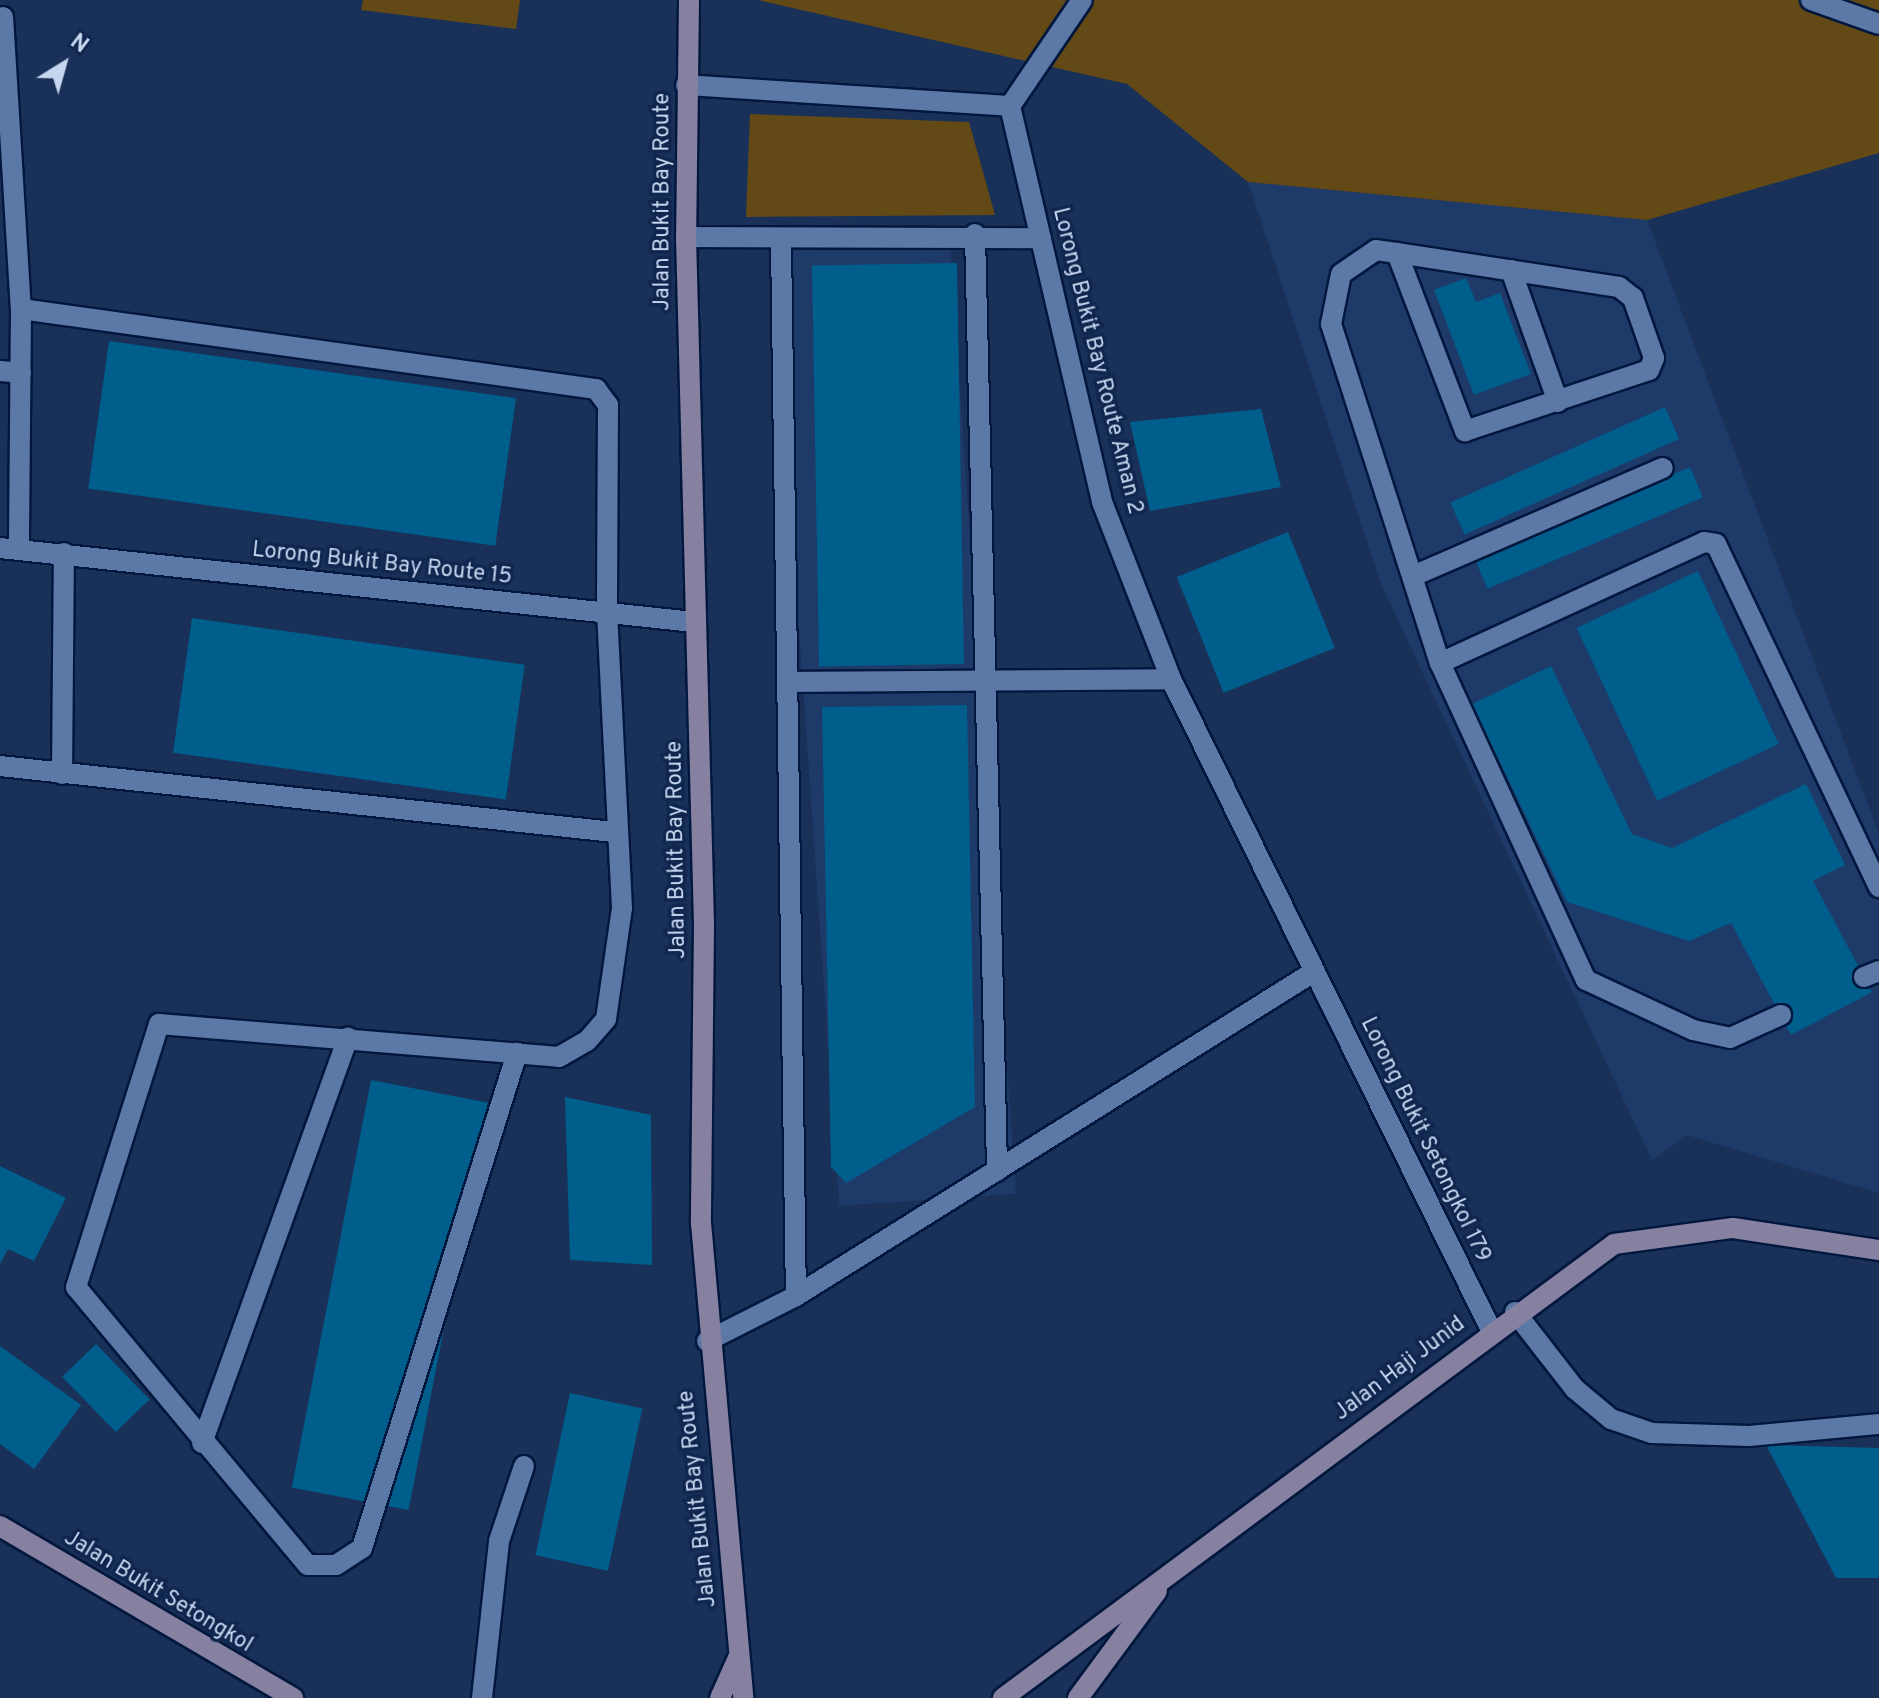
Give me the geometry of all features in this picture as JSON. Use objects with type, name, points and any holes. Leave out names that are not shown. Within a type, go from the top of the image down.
[{"type":"street","name":"Jalan Bukit Bay Route","points":[[689,0],[686,237],[707,1341],[743,1698]]},
{"type":"street","points":[[686,85],[1010,106],[1082,0]]},
{"type":"street","points":[[1811,0],[1879,24]]},
{"type":"street","points":[[1,17],[6,189],[21,309],[21,373],[10,549]]},
{"type":"street","name":"Lorong Bukit Bay Route Aman 2","points":[[1010,106],[1102,502],[1171,679],[1315,971]]},
{"type":"street","points":[[686,237],[781,241],[975,234],[1041,238]]},
{"type":"street","points":[[975,234],[997,1171]]},
{"type":"street","points":[[781,241],[796,1296]]},
{"type":"street","points":[[1397,253],[1458,427],[1474,432],[1653,365],[1633,298],[1619,287],[1511,270],[1397,253],[1376,250],[1354,259],[1332,298],[1331,324],[1440,663],[1586,980],[1693,1030],[1730,1038],[1781,1015]]},
{"type":"street","points":[[1511,270],[1558,402]]},
{"type":"street","points":[[21,309],[596,389],[608,405],[607,614],[614,832],[622,908],[606,1019],[559,1057],[517,1053],[348,1038],[159,1024],[76,1287],[202,1443],[308,1565],[336,1565],[362,1548],[517,1053]]},
{"type":"street","points":[[0,371],[21,373]]},
{"type":"street","points":[[1413,576],[1663,468]]},
{"type":"street","points":[[1440,663],[1704,542],[1716,544],[1879,887]]},
{"type":"street","name":"Lorong Bukit Bay Route 15","points":[[10,549],[694,622]]},
{"type":"street","points":[[62,774],[64,553]]},
{"type":"street","points":[[788,682],[1171,679]]},
{"type":"street","points":[[0,766],[614,832]]},
{"type":"street","points":[[707,1341],[796,1296],[1315,971]]},
{"type":"street","name":"Lorong Bukit Setongkol 179","points":[[1315,971],[1491,1330]]},
{"type":"street","points":[[202,1443],[348,1038]]},
{"type":"street","name":"Jalan Haji Junid","points":[[1003,1698],[1515,1312],[1614,1244],[1672,1231],[1733,1228],[1879,1250]]},
{"type":"street","points":[[1515,1312],[1575,1389],[1611,1419],[1652,1433],[1749,1436],[1879,1424]]},
{"type":"street","points":[[482,1698],[499,1541],[524,1466]]},
{"type":"street","name":"Jalan Bukit Setongkol","points":[[0,1526],[293,1698]]},
{"type":"street","points":[[1078,1698],[1171,1572]]},
{"type":"street","points":[[720,1698],[738,1658]]},
{"type":"shaded area","points":[[363,0],[520,0],[516,29],[361,10]]},
{"type":"shaded area","points":[[758,0],[1879,0],[1879,153],[1647,220],[1248,182],[1127,84]]},
{"type":"shaded area","points":[[750,114],[969,122],[995,215],[746,217]]},
{"type":"shaded area","points":[[1248,182],[1647,220],[1879,834],[1879,1193],[1687,1135],[1652,1160],[1381,584]]},
{"type":"shaded area","points":[[949,236],[1016,1194],[839,1206],[772,248]]},
{"type":"building","points":[[957,263],[964,664],[819,666],[812,266]]},
{"type":"building","points":[[1466,278],[1476,302],[1500,293],[1531,374],[1474,395],[1434,290]]},
{"type":"building","points":[[109,341],[516,398],[495,546],[88,489]]},
{"type":"building","points":[[1665,407],[1679,439],[1465,535],[1450,503]]},
{"type":"building","points":[[1261,409],[1281,487],[1150,511],[1130,422]]},
{"type":"building","points":[[1690,467],[1703,497],[1487,589],[1475,558]]},
{"type":"building","points":[[1288,532],[1335,648],[1224,693],[1177,577]]},
{"type":"building","points":[[1698,571],[1779,744],[1657,801],[1577,628]]},
{"type":"building","points":[[192,618],[525,665],[506,799],[173,753]]},
{"type":"building","points":[[1551,666],[1632,834],[1672,848],[1806,784],[1845,865],[1813,881],[1872,992],[1791,1035],[1731,923],[1689,941],[1567,902],[1472,704]]},
{"type":"building","points":[[967,705],[975,1107],[846,1183],[831,1167],[822,707]]},
{"type":"building","points":[[371,1080],[488,1103],[409,1510],[292,1487]]},
{"type":"building","points":[[565,1097],[651,1115],[652,1265],[570,1260]]},
{"type":"building","points":[[0,1166],[66,1198],[34,1261],[8,1249],[0,1264]]},
{"type":"building","points":[[96,1344],[149,1399],[116,1432],[62,1377]]},
{"type":"building","points":[[0,1346],[81,1405],[34,1469],[0,1444]]},
{"type":"building","points":[[570,1393],[642,1408],[608,1571],[535,1555]]},
{"type":"building","points":[[1766,1445],[1879,1448],[1879,1578],[1836,1578]]}]
